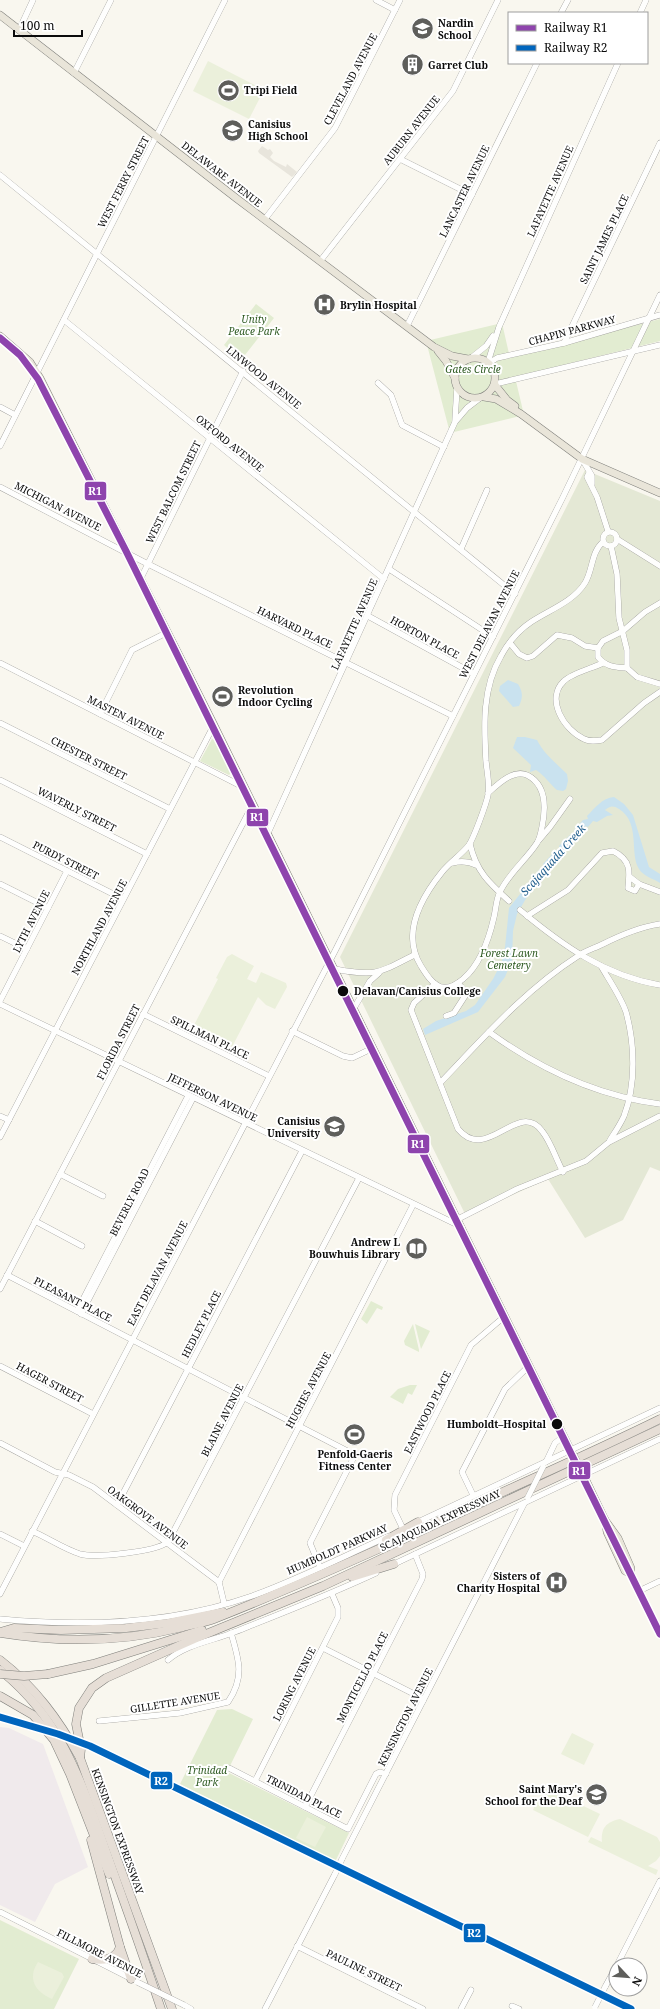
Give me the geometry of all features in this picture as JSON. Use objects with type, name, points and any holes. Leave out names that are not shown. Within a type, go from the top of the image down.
[{"type":"highway","name":"SCAJAQUADA EXPRESSWAY","points":[[228,1612],[293,1587],[505,1492],[660,1419]]},
{"type":"highway","name":"SCAJAQUADA EXPRESSWAY","points":[[226,1626],[323,1586],[660,1429]]},
{"type":"highway","points":[[366,1554],[376,1545],[418,1522]]},
{"type":"highway","points":[[323,1586],[394,1564]]},
{"type":"highway","points":[[0,1632],[18,1628],[62,1630],[112,1629],[168,1623],[228,1612]]},
{"type":"highway","points":[[0,1632],[54,1639],[119,1638],[178,1628],[214,1619],[228,1612]]},
{"type":"highway","points":[[0,1674],[24,1676],[48,1674],[93,1664],[218,1626],[226,1626]]},
{"type":"highway","points":[[80,1758],[81,1749],[77,1732],[77,1716],[82,1701],[92,1688],[113,1675],[226,1626]]},
{"type":"highway","name":"KENSINGTON EXPRESSWAY","points":[[0,1660],[27,1683],[41,1698],[62,1726],[80,1758],[172,2009]]},
{"type":"highway","name":"KENSINGTON EXPRESSWAY","points":[[0,1670],[22,1689],[42,1712],[55,1729],[71,1758],[162,2009]]},
{"type":"highway","points":[[0,1697],[27,1711],[42,1724],[62,1754],[126,1918],[135,1935]]},
{"type":"highway","points":[[82,1804],[82,1814],[120,1947],[134,1980]]},
{"type":"highway","points":[[92,1959],[101,1961],[111,1958],[117,1954],[120,1947]]},
{"type":"main road","name":"DELAWARE AVENUE","points":[[0,16],[434,347],[452,356],[470,359]]},
{"type":"main road","points":[[0,336],[30,362],[37,372],[335,968],[582,1474],[606,1520],[607,1532],[623,1565],[626,1571],[631,1574],[660,1634]]},
{"type":"main road","name":"DELAWARE AVENUE","points":[[434,347],[446,361],[455,378]]},
{"type":"main road","points":[[482,397],[490,392],[495,385],[496,375],[489,363],[482,359],[470,359],[459,367],[455,378],[457,388],[468,397],[482,397],[500,402],[521,414],[582,459],[660,493]]},
{"type":"main road","points":[[495,385],[507,400],[519,409],[521,414]]},
{"type":"street","points":[[19,30],[33,0]]},
{"type":"street","points":[[74,73],[111,0]]},
{"type":"street","name":"WEST FERRY STREET","points":[[0,446],[225,0]]},
{"type":"street","points":[[376,0],[395,10]]},
{"type":"street","name":"CLEVELAND AVENUE","points":[[265,219],[335,128],[400,0]]},
{"type":"street","name":"AUBURN AVENUE","points":[[321,260],[453,91],[498,0]]},
{"type":"street","points":[[562,12],[568,0]]},
{"type":"street","points":[[640,12],[646,0]]},
{"type":"street","name":"LANCASTER AVENUE","points":[[407,326],[537,64]]},
{"type":"street","name":"LAFAYETTE AVENUE","points":[[489,363],[499,327],[618,64]]},
{"type":"street","name":"SAINT JAMES PLACE","points":[[564,342],[660,143]]},
{"type":"street","points":[[400,159],[472,195]]},
{"type":"street","name":"LINWOOD AVENUE","points":[[0,175],[243,371],[515,594]]},
{"type":"street","name":"WEST DELAVAN AVENUE","points":[[330,960],[582,459],[660,295]]},
{"type":"street","name":"CHAPIN PARKWAY","points":[[489,363],[497,358],[564,342],[660,316]]},
{"type":"street","name":"OXFORD AVENUE","points":[[64,320],[384,579]]},
{"type":"street","name":"LAFAYETTE AVENUE","points":[[470,359],[486,346],[499,327]]},
{"type":"street","points":[[495,385],[660,344]]},
{"type":"street","name":"WEST BALCOM STREET","points":[[141,578],[243,371]]},
{"type":"street","points":[[378,383],[391,395],[402,425],[444,447]]},
{"type":"street","name":"LAFAYETTE AVENUE","points":[[455,422],[457,388]]},
{"type":"street","name":"LAFAYETTE AVENUE","points":[[268,834],[347,663],[455,422],[467,408],[482,397]]},
{"type":"street","points":[[0,407],[15,415]]},
{"type":"street","points":[[582,459],[592,476],[592,484],[608,531]]},
{"type":"street","name":"MICHIGAN AVENUE","points":[[0,487],[128,553]]},
{"type":"street","points":[[461,549],[487,490]]},
{"type":"street","points":[[608,531],[614,532],[617,539],[660,566]]},
{"type":"street","points":[[570,799],[550,828],[499,893],[488,937],[477,964],[472,971],[448,988],[435,984],[414,956],[413,922],[418,910],[442,872],[470,844],[488,793],[483,722],[486,697],[492,675],[501,656],[510,643],[530,622],[568,600],[585,583],[595,554],[603,542],[603,536],[608,531]]},
{"type":"street","points":[[611,546],[616,543],[617,539]]},
{"type":"street","points":[[603,542],[611,546]]},
{"type":"street","points":[[611,546],[617,574],[619,618],[626,650],[627,668]]},
{"type":"street","name":"HARVARD PLACE","points":[[128,553],[454,716]]},
{"type":"street","points":[[389,569],[493,637]]},
{"type":"street","points":[[660,603],[645,612],[622,631],[604,641],[598,648],[598,657],[603,663],[613,667],[627,668],[637,677],[660,684]]},
{"type":"street","name":"HORTON PLACE","points":[[368,616],[474,674]]},
{"type":"street","points":[[100,714],[132,650],[168,632]]},
{"type":"street","points":[[510,643],[519,654],[527,658],[557,635],[572,638],[585,646],[598,648]]},
{"type":"street","points":[[603,663],[569,677],[559,688],[557,709],[558,715],[578,736],[585,740],[602,740],[635,711],[660,692]]},
{"type":"street","name":"MASTEN AVENUE","points":[[0,664],[245,788]]},
{"type":"street","name":"CHESTER STREET","points":[[0,723],[170,809]]},
{"type":"street","name":"NORTHLAND AVENUE","points":[[0,1137],[214,725]]},
{"type":"street","points":[[488,793],[501,782],[513,775],[524,774],[534,779],[541,788],[544,801],[539,841]]},
{"type":"street","name":"WAVERLY STREET","points":[[0,780],[146,854]]},
{"type":"street","name":"FLORIDA STREET","points":[[0,1289],[253,804]]},
{"type":"street","name":"PURDY STREET","points":[[0,837],[123,900]]},
{"type":"street","points":[[470,844],[476,866],[486,880],[509,901]]},
{"type":"street","points":[[527,916],[568,890],[602,853],[613,851],[620,854],[627,864],[630,877],[629,889],[635,891],[639,884]]},
{"type":"street","points":[[450,864],[461,861],[470,862],[476,866]]},
{"type":"street","name":"LYTH AVENUE","points":[[0,1002],[67,871]]},
{"type":"street","points":[[630,877],[639,884],[660,892]]},
{"type":"street","points":[[0,884],[48,908]]},
{"type":"street","points":[[520,910],[579,955],[638,981],[660,985]]},
{"type":"street","points":[[441,1082],[520,1000],[579,955],[633,931],[660,924]]},
{"type":"street","points":[[0,936],[27,949]]},
{"type":"street","points":[[354,1008],[370,981],[379,973],[414,956]]},
{"type":"street","name":"EAST DELAVAN AVENUE","points":[[0,1594],[330,960]]},
{"type":"street","points":[[601,966],[625,1011],[632,1051],[632,1073],[629,1099],[620,1123],[609,1142]]},
{"type":"street","points":[[335,968],[369,974],[379,973]]},
{"type":"street","points":[[446,1016],[454,1013],[465,996],[463,989],[458,982]]},
{"type":"street","points":[[435,984],[414,1003],[411,1010],[415,1023],[441,1082],[444,1098],[458,1129],[464,1136],[472,1141],[480,1141],[519,1122],[528,1122],[537,1125],[543,1131],[563,1172]]},
{"type":"street","name":"JEFFERSON AVENUE","points":[[0,1002],[118,1062],[413,1205],[462,1227]]},
{"type":"street","name":"SPILLMAN PLACE","points":[[143,1014],[269,1076]]},
{"type":"street","points":[[292,1031],[343,1056],[351,1057],[360,1055],[373,1048]]},
{"type":"street","points":[[489,1032],[513,1049],[548,1069],[592,1088],[629,1099],[660,1104]]},
{"type":"street","name":"BEVERLY ROAD","points":[[79,1312],[191,1097]]},
{"type":"street","points":[[0,1116],[9,1120]]},
{"type":"street","points":[[458,1219],[517,1189],[563,1172],[586,1161],[609,1142],[660,1116]]},
{"type":"street","name":"HEDLEY PLACE","points":[[117,1505],[302,1151]]},
{"type":"street","points":[[60,1174],[103,1196]]},
{"type":"street","name":"BLAINE AVENUE","points":[[168,1542],[359,1178]]},
{"type":"street","name":"HUGHES AVENUE","points":[[219,1582],[413,1205]]},
{"type":"street","points":[[35,1221],[82,1246]]},
{"type":"street","name":"PLEASANT PLACE","points":[[7,1275],[355,1455],[310,1543],[320,1567]]},
{"type":"street","name":"EASTWOOD PLACE","points":[[403,1529],[394,1510],[395,1495],[471,1345],[505,1316]]},
{"type":"street","name":"HAGER STREET","points":[[0,1366],[93,1414]]},
{"type":"street","points":[[473,1495],[462,1472],[505,1388],[529,1366]]},
{"type":"street","name":"HUMBOLDT PARKWAY","points":[[0,1619],[55,1623],[123,1622],[152,1619],[224,1604],[251,1596],[320,1567],[403,1529],[660,1408]]},
{"type":"street","name":"KENSINGTON AVENUE","points":[[265,2009],[555,1443],[564,1436]]},
{"type":"street","points":[[168,1660],[193,1646],[332,1594],[582,1474],[660,1439]]},
{"type":"street","name":"OAKGROVE AVENUE","points":[[0,1443],[55,1472],[69,1474],[93,1487],[168,1542],[219,1582]]},
{"type":"street","points":[[32,1531],[75,1552],[88,1555],[142,1550],[165,1545],[168,1542]]},
{"type":"street","points":[[0,1534],[24,1546]]},
{"type":"street","name":"MONTICELLO PLACE","points":[[306,1807],[423,1577],[415,1554]]},
{"type":"street","points":[[639,1591],[660,1581]]},
{"type":"street","points":[[219,1582],[224,1604]]},
{"type":"street","name":"LORING AVENUE","points":[[255,1781],[338,1617],[338,1608],[332,1594]]},
{"type":"street","name":"GILLETTE AVENUE","points":[[99,1721],[180,1713],[228,1702],[240,1674],[239,1660],[231,1633]]},
{"type":"street","points":[[323,1648],[420,1697],[423,1701]]},
{"type":"street","name":"TRINIDAD PLACE","points":[[229,1768],[348,1829],[376,1774],[380,1772],[386,1774]]},
{"type":"street","points":[[621,1957],[660,1881]]},
{"type":"street","name":"FILLMORE AVENUE","points":[[0,1912],[191,2009]]},
{"type":"street","name":"PAULINE STREET","points":[[297,1946],[423,2009]]},
{"type":"street","points":[[595,2008],[608,1981]]},
{"type":"street","points":[[461,2009],[470,1990]]},
{"type":"street","points":[[512,2006],[519,2009]]},
{"type":"shaded area","points":[[262,146],[268,150],[270,149],[273,153],[270,157],[274,161],[286,167],[287,164],[297,172],[292,177],[259,153],[258,151]]},
{"type":"shaded area","points":[[0,1727],[9,1728],[43,1744],[88,1867],[55,1884],[35,1922],[0,1905]]},
{"type":"green space","name":"Tripi Field","points":[[208,61],[264,90],[249,119],[193,91]]},
{"type":"green space","name":"Unity Peace Park","points":[[256,304],[274,318],[241,360],[224,345]]},
{"type":"green space","name":"Gates Circle","points":[[660,319],[660,341],[515,377],[524,415],[450,433],[426,341],[502,323],[510,358]]},
{"type":"green space","name":"Forest Lawn Cemetery","points":[[585,470],[660,501],[660,1171],[650,1167],[623,1220],[585,1238],[548,1179],[466,1216],[340,957]]},
{"type":"green space","points":[[212,739],[215,740],[231,773],[229,775],[200,761]]},
{"type":"green space","points":[[232,954],[254,966],[247,979],[256,983],[261,972],[286,983],[287,987],[275,1009],[266,1005],[258,997],[232,1047],[193,1027],[218,979],[216,978],[227,957]]},
{"type":"green space","points":[[371,1301],[383,1307],[382,1310],[377,1308],[367,1324],[361,1319]]},
{"type":"green space","points":[[413,1324],[419,1352],[405,1345],[404,1341]]},
{"type":"green space","points":[[415,1324],[430,1331],[421,1349]]},
{"type":"green space","points":[[410,1385],[417,1385],[412,1395],[408,1393],[403,1404],[390,1397],[398,1389]]},
{"type":"green space","name":"Trinidad Park","points":[[232,1709],[253,1719],[227,1772],[349,1833],[335,1862],[180,1784],[217,1710]]},
{"type":"green space","points":[[572,1733],[594,1744],[584,1765],[561,1754]]},
{"type":"green space","points":[[544,1787],[600,1814],[588,1837],[533,1810]]},
{"type":"green space","points":[[307,1817],[326,1827],[315,1847],[296,1838]]},
{"type":"green space","points":[[620,1819],[657,1837],[660,1842],[660,1856],[656,1861],[648,1866],[658,1870],[656,1875],[588,1842],[591,1837],[602,1842],[602,1833],[605,1826]]},
{"type":"green space","points":[[0,1920],[79,1959],[54,2009],[0,2009]]},
{"type":"green space","points":[[38,1962],[62,1973],[64,1977],[52,1999],[41,1993],[34,1984],[33,1974]]},
{"type":"water","points":[[508,680],[518,684],[522,692],[522,698],[519,706],[513,707],[499,691],[500,686]]},
{"type":"water","points":[[517,737],[537,740],[547,754],[567,774],[568,781],[566,789],[563,791],[557,790],[536,770],[530,772],[531,765],[513,748]]},
{"type":"water","name":"Scajaquada Creek","points":[[614,797],[624,804],[633,815],[649,867],[660,874],[660,883],[639,869],[636,862],[634,838],[630,822],[626,815],[619,809],[612,806],[605,810],[613,815],[607,816],[597,822],[593,821],[588,827],[585,826],[572,844],[570,843],[567,849],[557,860],[555,859],[553,865],[541,878],[538,878],[517,914],[513,931],[512,960],[505,977],[478,1012],[425,1035],[423,1029],[436,1021],[466,1011],[475,1005],[493,979],[502,961],[509,908],[544,866],[543,864],[555,851],[560,849],[559,846],[570,835],[575,833],[574,830],[583,820],[588,819],[587,816],[602,801]]},
{"type":"railway","points":[[0,1717],[58,1734],[90,1746],[631,2009]]},
{"type":"rail line","name":"R1","points":[[0,338],[20,355],[38,379],[126,551],[660,1634]]},
{"type":"rail line","name":"R2","points":[[0,1717],[58,1734],[90,1746],[631,2009]]},
{"type":"place","name":"Nardin School","points":[[422,29]]},
{"type":"place","name":"Garret Club","points":[[413,65]]},
{"type":"place","name":"Tripi Field","points":[[228,90]]},
{"type":"place","name":"Canisius High School","points":[[233,130]]},
{"type":"place","name":"Brylin Hospital","points":[[325,305]]},
{"type":"place","name":"Revolution Indoor Cycling","points":[[223,696]]},
{"type":"place","name":"Delavan/Canisius College","points":[[343,991]]},
{"type":"place","name":"Canisius University","points":[[335,1127]]},
{"type":"place","name":"Andrew L Bouwhuis Library","points":[[416,1248]]},
{"type":"place","name":"Humboldt–Hospital","points":[[557,1424]]},
{"type":"place","name":"Penfold-Gaeris Fitness Center","points":[[355,1434]]},
{"type":"place","name":"Sisters of Charity Hospital","points":[[556,1582]]},
{"type":"place","name":"Saint Mary's School for the Deaf","points":[[597,1795]]}]
